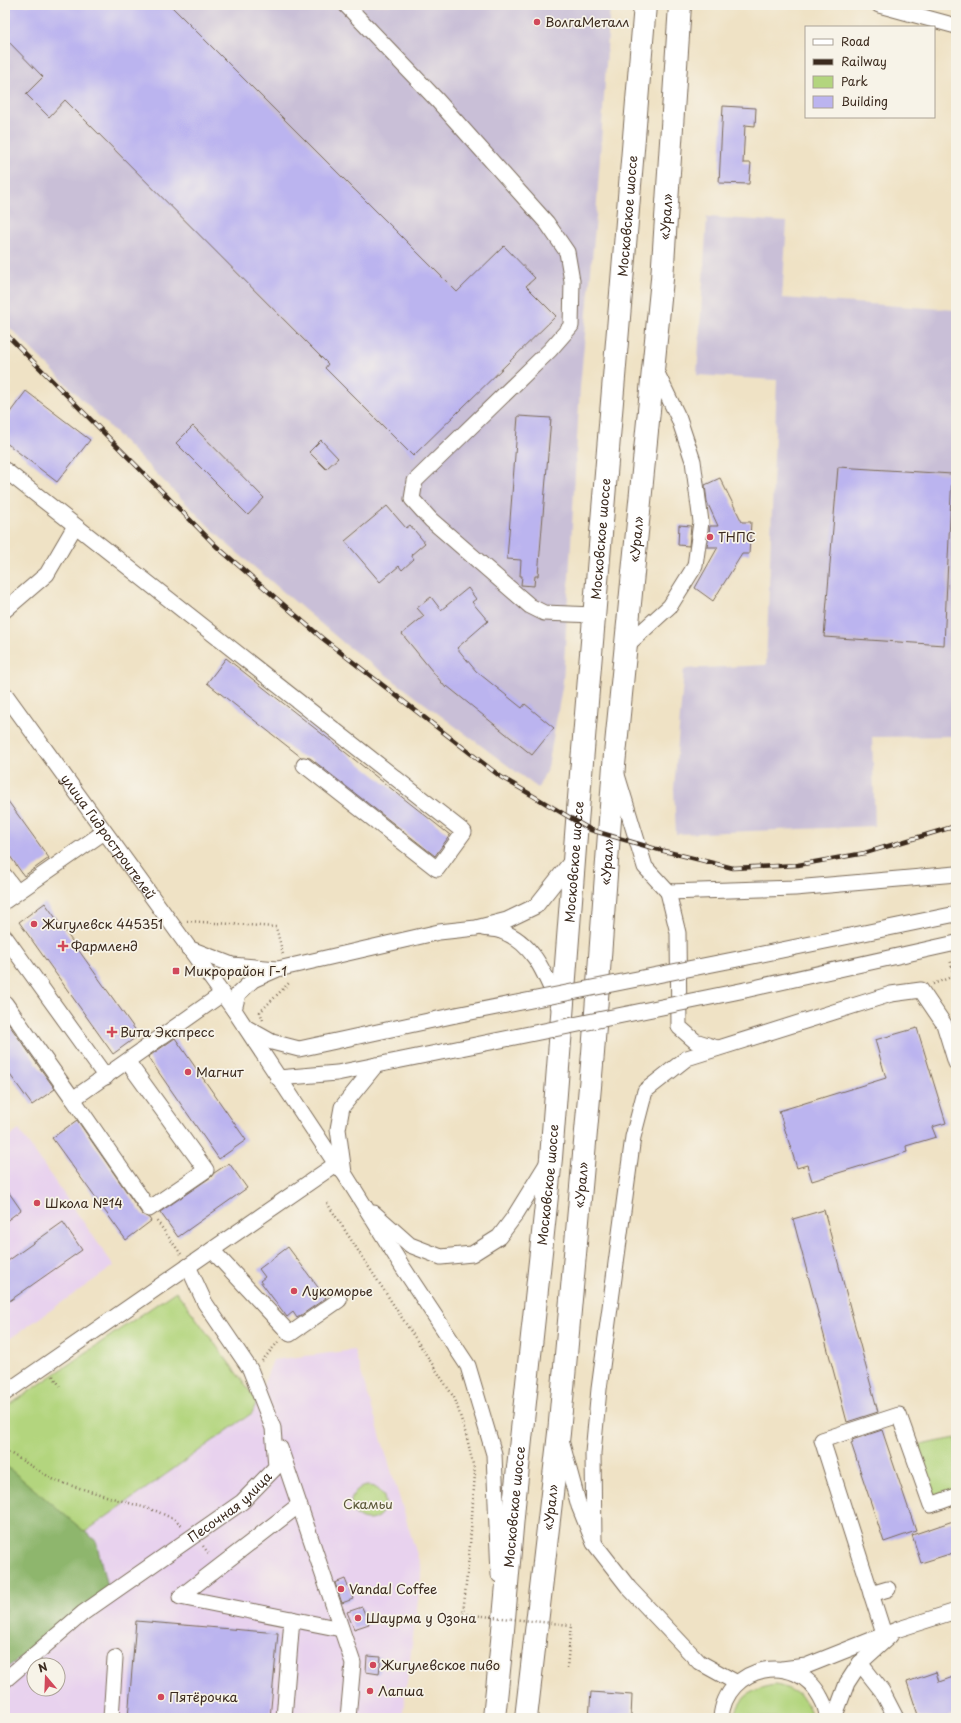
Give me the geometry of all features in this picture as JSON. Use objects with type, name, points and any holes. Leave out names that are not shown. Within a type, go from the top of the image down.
[{"type":"highway","name":"Московское шоссе","points":[[494,1718],[514,1505],[551,1158],[574,858],[645,5]]},
{"type":"highway","name":"«Урал»","points":[[526,1718],[558,1432],[593,1053],[614,765],[662,279],[680,5]]},
{"type":"street","points":[[346,5],[437,100],[547,223],[567,252],[572,281],[571,326],[550,350],[415,481],[412,499],[431,520],[530,606],[544,612],[594,615]]},
{"type":"street","points":[[879,5],[956,26]]},
{"type":"street","points":[[626,646],[670,606],[695,566],[700,522],[693,461],[679,419],[654,367]]},
{"type":"street","points":[[5,470],[464,832],[436,870],[304,765]]},
{"type":"street","points":[[5,610],[47,574],[76,526]]},
{"type":"street","name":"улица Гидростроителей","points":[[5,694],[234,1010],[278,1078],[340,1168],[468,1366],[494,1454],[502,1641]]},
{"type":"street","points":[[614,765],[645,867],[668,892],[678,933],[679,1027],[695,1041],[717,1048]]},
{"type":"street","points":[[5,876],[11,896],[104,832]]},
{"type":"street","points":[[234,1010],[238,994],[253,980],[278,969],[439,932],[476,928],[507,920],[536,906],[574,858]]},
{"type":"street","points":[[668,892],[795,888],[956,874]]},
{"type":"street","points":[[243,1025],[272,1042],[299,1049],[456,1015],[956,914]]},
{"type":"street","points":[[476,928],[501,930],[522,941],[541,964],[562,1014]]},
{"type":"street","points":[[5,938],[106,1077]]},
{"type":"street","points":[[278,1078],[337,1074],[745,990],[956,943]]},
{"type":"street","points":[[188,948],[232,965],[278,969]]},
{"type":"street","points":[[594,1543],[592,1453],[599,1389],[633,1137],[645,1091],[687,1058],[891,994],[921,990],[944,1024],[956,1063]]},
{"type":"street","points":[[73,1099],[222,994]]},
{"type":"street","points":[[5,1003],[149,1209],[206,1170],[127,1061]]},
{"type":"street","points":[[5,1393],[212,1250],[340,1168],[338,1129],[342,1107],[376,1065]]},
{"type":"street","points":[[361,1202],[410,1245],[441,1257],[472,1254],[498,1237],[514,1217],[551,1158]]},
{"type":"street","points":[[212,1250],[290,1334],[339,1300]]},
{"type":"street","name":"Песочная улица","points":[[5,1680],[83,1613],[242,1502],[276,1467],[273,1428],[250,1369],[205,1303],[189,1266]]},
{"type":"street","points":[[884,1634],[822,1440],[899,1416],[931,1505],[956,1496]]},
{"type":"street","points":[[273,1428],[353,1663],[348,1718]]},
{"type":"street","points":[[558,1432],[579,1506],[594,1543],[629,1588],[699,1662],[737,1683]]},
{"type":"street","points":[[299,1505],[180,1597],[341,1629]]},
{"type":"street","points":[[871,1594],[888,1589]]},
{"type":"street","points":[[721,1718],[726,1698],[737,1683],[746,1677],[763,1670],[806,1666],[884,1634],[956,1611]]},
{"type":"street","points":[[284,1718],[292,1620]]},
{"type":"street","points":[[834,1718],[847,1683],[860,1663],[898,1629]]},
{"type":"street","points":[[111,1718],[115,1658]]},
{"type":"street","points":[[860,1663],[882,1691],[896,1718]]},
{"type":"street","points":[[782,1669],[801,1675],[816,1687],[827,1710],[827,1718]]},
{"type":"path","points":[[184,921],[276,927],[283,954]]},
{"type":"path","points":[[921,990],[954,976],[950,958]]},
{"type":"path","points":[[264,1022],[260,1012],[290,981]]},
{"type":"path","points":[[327,1203],[455,1399],[467,1438],[475,1473],[463,1614],[571,1625],[567,1668]]},
{"type":"path","points":[[149,1209],[189,1266]]},
{"type":"path","points":[[257,1367],[287,1331]]},
{"type":"path","points":[[52,1376],[60,1386]]},
{"type":"path","points":[[5,1450],[56,1480],[156,1511],[174,1519],[194,1535],[220,1566]]},
{"type":"shaded area","points":[[5,5],[610,5],[596,217],[580,387],[563,682],[548,767],[538,788],[346,645],[227,544],[5,323]]},
{"type":"shaded area","points":[[707,217],[787,222],[782,298],[956,310],[956,736],[872,737],[875,826],[676,834],[674,789],[684,669],[766,665],[777,380],[697,375]]},
{"type":"shaded area","name":"Школа №14","points":[[19,1130],[114,1266],[5,1342],[5,1140]]},
{"type":"shaded area","points":[[354,1350],[422,1571],[402,1718],[5,1718],[5,1483],[252,1414],[273,1360]]},
{"type":"green space","points":[[176,1291],[257,1401],[252,1413],[57,1552],[5,1483],[5,1408]]},
{"type":"green space","points":[[956,1438],[956,1492],[935,1500],[915,1446]]},
{"type":"green space","points":[[5,1465],[96,1541],[109,1595],[5,1669]]},
{"type":"green space","name":"Скамьи","points":[[365,1486],[371,1486],[375,1487],[382,1493],[385,1503],[384,1510],[378,1517],[371,1520],[365,1520],[361,1519],[354,1513],[351,1506],[351,1500],[352,1496],[358,1489]]},
{"type":"green space","points":[[776,1685],[789,1689],[804,1700],[812,1718],[735,1718],[737,1710],[744,1698],[762,1688]]},
{"type":"building","points":[[5,5],[170,5],[457,292],[504,246],[535,278],[526,286],[556,316],[413,456],[325,368],[328,364],[65,100],[49,117],[26,94],[43,77],[5,38]]},
{"type":"building","points":[[723,106],[756,108],[755,126],[745,125],[743,163],[751,163],[749,184],[719,183]]},
{"type":"building","points":[[26,391],[90,440],[57,482],[5,442],[5,419]]},
{"type":"building","points":[[518,416],[551,418],[538,576],[535,576],[534,586],[521,585],[521,560],[507,559]]},
{"type":"building","points":[[193,426],[264,498],[248,515],[176,443]]},
{"type":"building","points":[[321,440],[338,458],[326,469],[309,452]]},
{"type":"building","points":[[838,467],[952,474],[944,645],[824,637]]},
{"type":"building","points":[[720,478],[742,522],[751,522],[749,554],[742,554],[713,601],[695,588],[718,547],[707,547],[710,526],[718,526],[707,502],[705,485]]},
{"type":"building","points":[[387,506],[406,528],[410,525],[425,543],[411,555],[414,559],[402,570],[399,566],[380,582],[345,541]]},
{"type":"building","points":[[679,525],[691,526],[689,546],[678,545]]},
{"type":"building","points":[[468,588],[476,599],[472,602],[488,621],[457,648],[476,671],[522,708],[525,704],[554,728],[532,755],[447,686],[446,688],[402,634],[424,616],[417,608],[431,597],[441,610]]},
{"type":"building","points":[[226,658],[450,835],[435,856],[310,758],[301,757],[207,683]]},
{"type":"building","points":[[5,797],[49,858],[24,876],[5,849]]},
{"type":"building","points":[[45,903],[139,1035],[113,1054],[19,922]]},
{"type":"building","points":[[5,1019],[55,1089],[32,1105],[5,1068]]},
{"type":"building","points":[[917,1028],[946,1123],[932,1127],[936,1137],[906,1146],[907,1152],[812,1181],[807,1165],[797,1168],[779,1111],[886,1078],[875,1040]]},
{"type":"building","points":[[175,1038],[246,1140],[219,1159],[148,1057]]},
{"type":"building","points":[[77,1120],[142,1214],[151,1221],[126,1240],[52,1138]]},
{"type":"building","points":[[229,1163],[247,1188],[178,1237],[160,1212]]},
{"type":"building","points":[[5,1187],[21,1210],[5,1222]]},
{"type":"building","points":[[824,1210],[878,1412],[847,1422],[793,1219]]},
{"type":"building","points":[[63,1222],[82,1250],[5,1304],[5,1263]]},
{"type":"building","name":"Лукоморье","points":[[288,1247],[326,1298],[297,1318],[293,1312],[287,1317],[260,1281],[265,1277],[259,1269]]},
{"type":"building","points":[[882,1430],[916,1531],[884,1542],[851,1443],[853,1442],[852,1440]]},
{"type":"building","points":[[956,1520],[956,1552],[921,1563],[912,1535]]},
{"type":"building","name":"Vandal Coffee","points":[[345,1579],[353,1599],[342,1603],[335,1583]]},
{"type":"building","name":"Шаурма у Озона","points":[[362,1607],[369,1624],[354,1629],[347,1612]]},
{"type":"building","points":[[136,1621],[278,1633],[270,1718],[128,1718]]},
{"type":"building","name":"Жигулевское пиво","points":[[367,1656],[381,1657],[379,1674],[366,1672]]},
{"type":"building","points":[[936,1672],[939,1682],[956,1676],[956,1715],[947,1718],[919,1718],[907,1682]]},
{"type":"building","points":[[591,1692],[632,1695],[631,1718],[589,1718]]},
{"type":"railway","points":[[5,333],[216,546],[322,638],[501,777],[591,830],[656,849],[733,868],[798,865],[865,853],[956,826]]},
{"type":"place","name":"ВолгаМеталл","points":[[537,22]]},
{"type":"place","name":"ТНПС","points":[[710,537]]},
{"type":"place","name":"Жигулевск 445351","points":[[34,924]]},
{"type":"place","name":"Фармленд","points":[[63,946]]},
{"type":"place","name":"Микрорайон Г-1","points":[[176,971]]},
{"type":"place","name":"Вита Экспресс","points":[[112,1032]]},
{"type":"place","name":"Магнит","points":[[188,1072]]},
{"type":"place","name":"Школа №14","points":[[37,1203]]},
{"type":"place","name":"Лукоморье","points":[[294,1291]]},
{"type":"place","name":"Vandal Coffee","points":[[341,1589]]},
{"type":"place","name":"Шаурма у Озона","points":[[358,1618]]},
{"type":"place","name":"Жигулевское пиво","points":[[373,1665]]},
{"type":"place","name":"Лапша","points":[[370,1691]]},
{"type":"place","name":"Пятёрочка","points":[[161,1697]]}]
